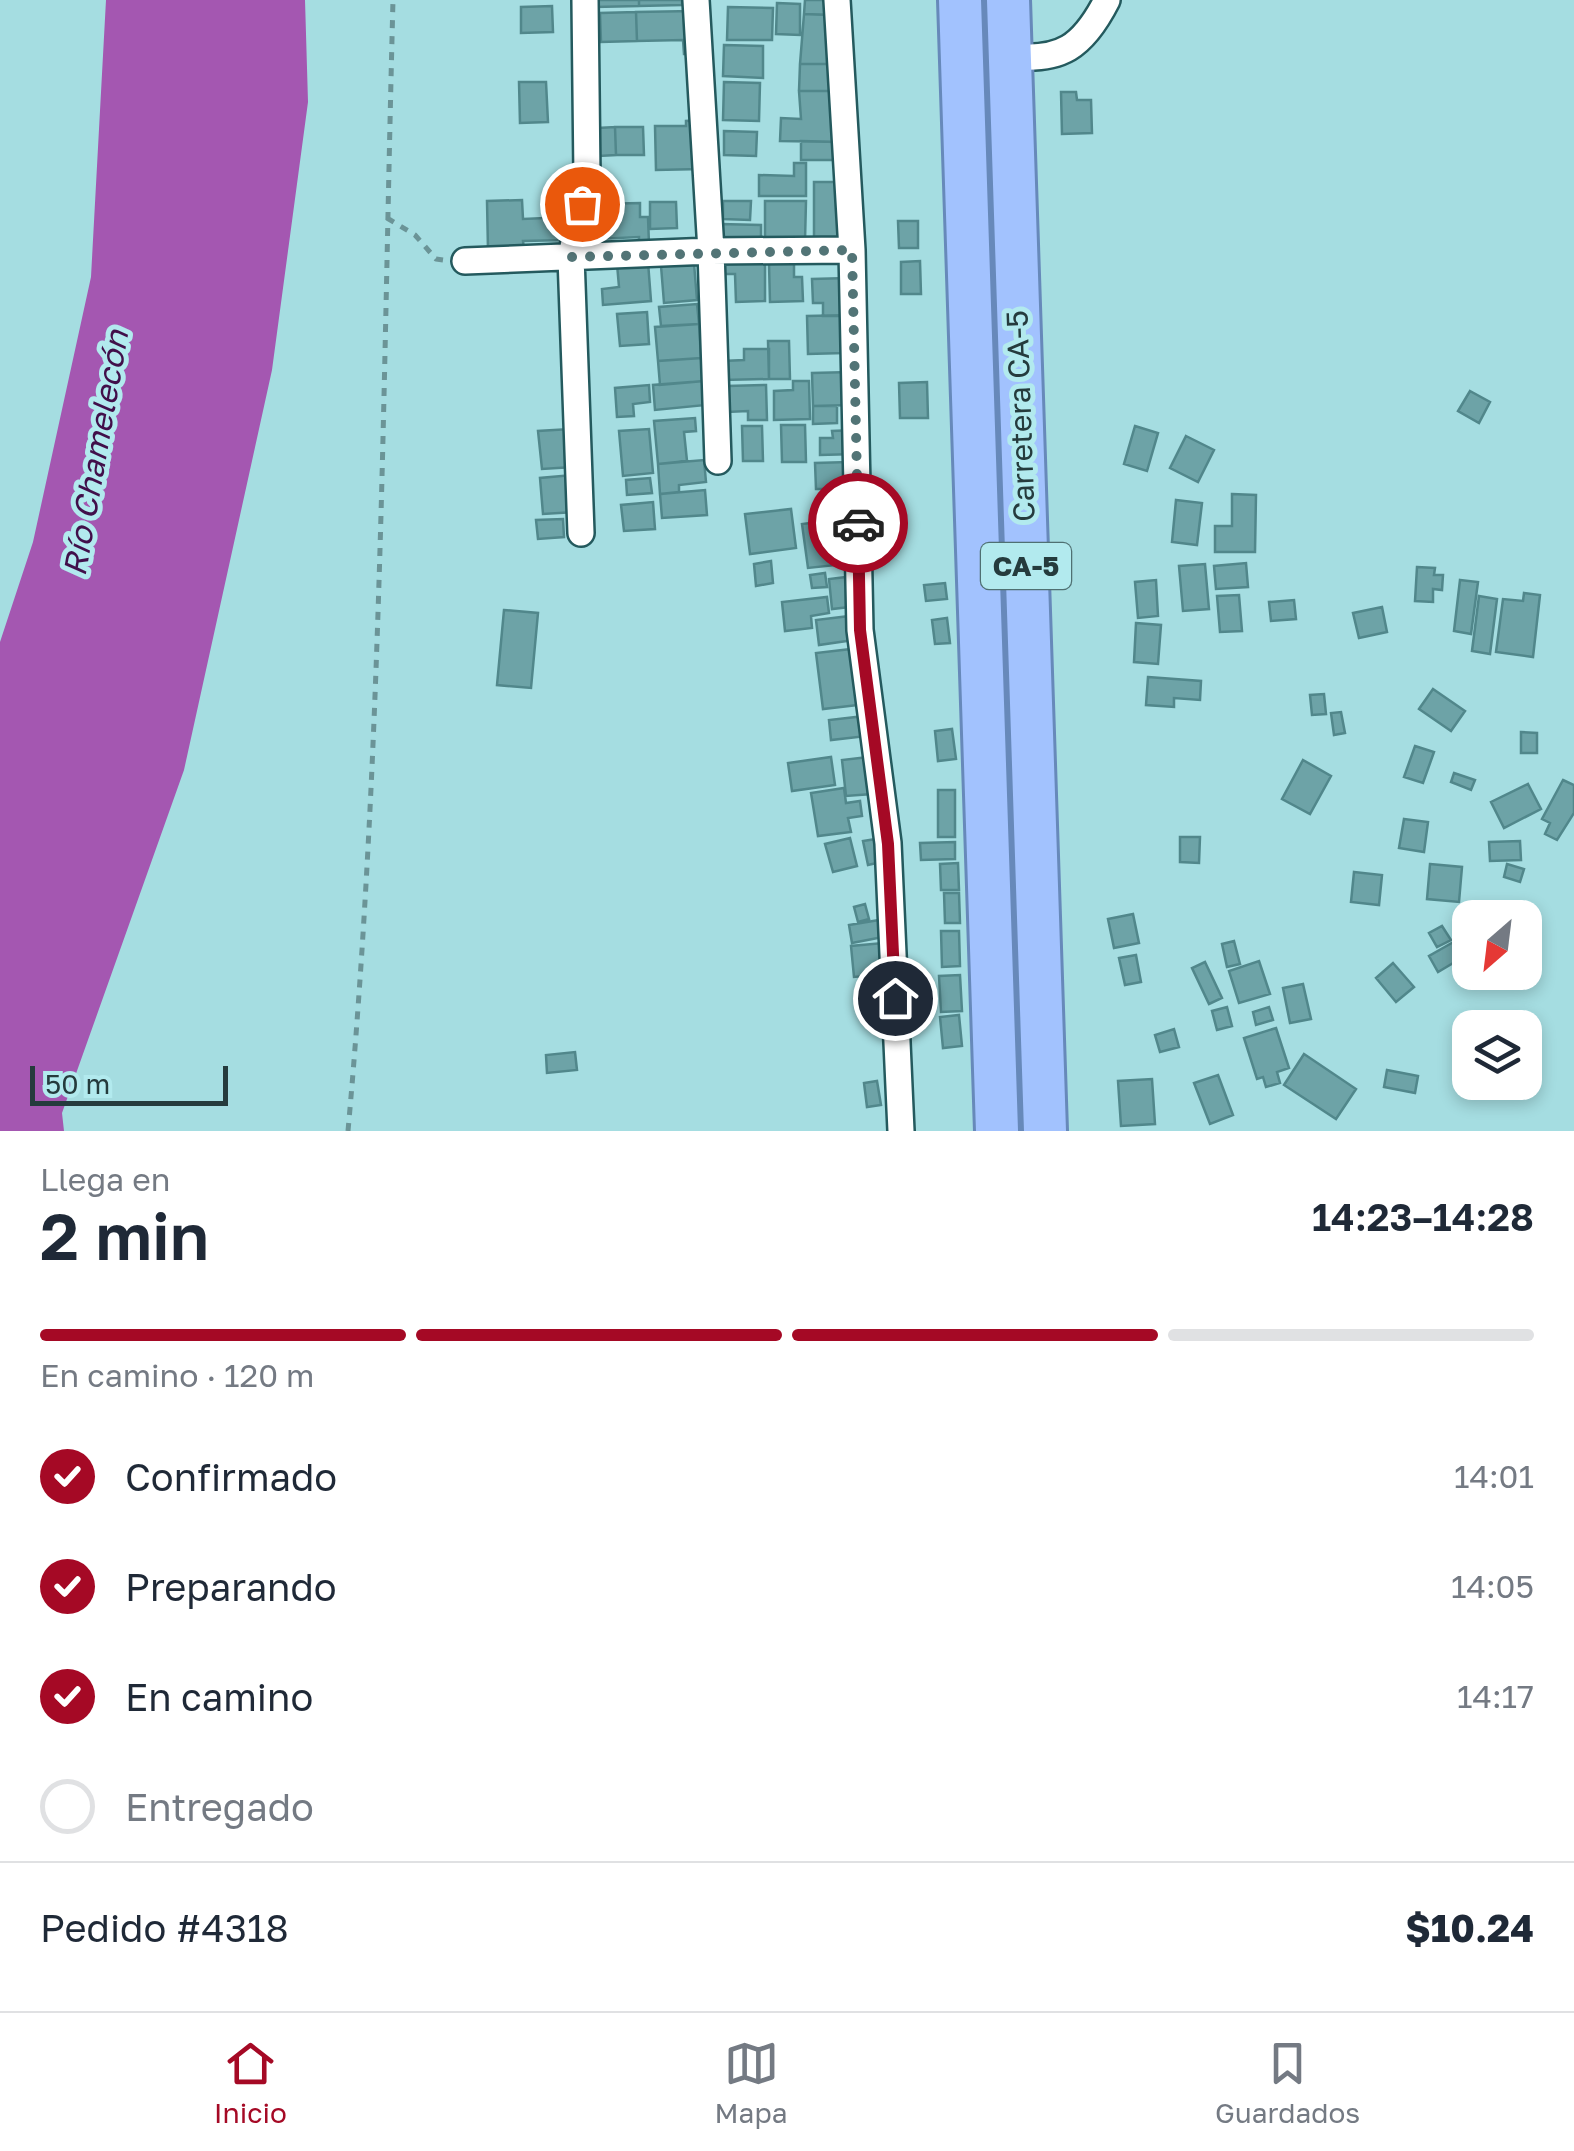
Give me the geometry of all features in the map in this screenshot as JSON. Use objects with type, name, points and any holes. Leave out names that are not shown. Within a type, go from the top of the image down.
[{"type":"highway","name":"Carretera CA-5","points":[[960,0],[997,1131]]},
{"type":"highway","name":"Carretera CA-5","points":[[1008,0],[1045,1131]]},
{"type":"street","points":[[581,533],[572,257],[587,178],[585,0]]},
{"type":"street","points":[[696,0],[718,461]]},
{"type":"street","points":[[837,0],[852,250],[860,630],[888,844],[901,1131]]},
{"type":"street","points":[[1009,56],[1040,59],[1075,46],[1107,0]]},
{"type":"street","points":[[465,261],[852,250]]},
{"type":"path","points":[[348,1131],[358,1024],[374,696],[393,0]]},
{"type":"path","points":[[388,218],[414,234],[436,259],[465,261]]},
{"type":"water","name":"Río Chamelecón","points":[[106,0],[305,0],[308,102],[272,370],[184,770],[62,1113],[64,1131],[0,1131],[0,642],[33,542],[91,277]]},
{"type":"building","points":[[595,0],[639,0],[639,6],[595,7]]},
{"type":"building","points":[[639,0],[682,0],[682,5],[639,6]]},
{"type":"building","points":[[805,0],[828,0],[828,15],[804,14]]},
{"type":"building","points":[[777,3],[800,4],[800,35],[776,34]]},
{"type":"building","points":[[552,6],[553,32],[521,33],[521,7]]},
{"type":"building","points":[[728,7],[773,8],[772,40],[727,40]]},
{"type":"building","points":[[693,11],[695,54],[684,54],[683,40],[637,41],[636,12]]},
{"type":"building","points":[[636,12],[637,41],[601,42],[600,13]]},
{"type":"building","points":[[804,14],[834,15],[827,64],[800,64]]},
{"type":"building","points":[[724,45],[763,46],[763,78],[723,76]]},
{"type":"building","points":[[800,64],[836,64],[836,91],[799,91]]},
{"type":"building","points":[[519,82],[546,82],[548,122],[520,123]]},
{"type":"building","points":[[724,82],[760,83],[759,121],[723,120]]},
{"type":"building","points":[[799,91],[836,91],[841,142],[780,141],[781,118],[801,119]]},
{"type":"building","points":[[1061,92],[1076,92],[1077,100],[1091,100],[1092,133],[1062,134]]},
{"type":"building","points":[[699,120],[701,169],[656,170],[655,126],[686,126],[686,121]]},
{"type":"building","points":[[615,127],[616,155],[599,156],[598,128]]},
{"type":"building","points":[[615,127],[643,127],[644,155],[616,155]]},
{"type":"building","points":[[724,131],[757,132],[756,156],[724,155]]},
{"type":"building","points":[[801,141],[841,142],[841,160],[801,160]]},
{"type":"building","points":[[794,163],[806,163],[806,196],[759,196],[759,175],[794,176]]},
{"type":"building","points":[[814,182],[848,182],[848,240],[814,240]]},
{"type":"building","points":[[522,200],[523,219],[567,217],[567,240],[523,241],[524,249],[488,250],[487,201]]},
{"type":"building","points":[[723,201],[751,201],[750,220],[723,219]]},
{"type":"building","points":[[765,201],[806,201],[805,241],[765,239]]},
{"type":"building","points":[[650,202],[676,202],[677,228],[650,229]]},
{"type":"building","points":[[640,203],[640,217],[648,217],[649,244],[639,244],[639,237],[597,239],[596,204]]},
{"type":"building","points":[[898,221],[918,221],[918,248],[899,248]]},
{"type":"building","points":[[720,224],[761,225],[761,240],[720,239]]},
{"type":"building","points":[[920,261],[921,294],[901,294],[901,262]]},
{"type":"building","points":[[648,262],[651,301],[603,305],[602,289],[619,287],[617,264]]},
{"type":"building","points":[[694,263],[697,300],[664,303],[661,266]]},
{"type":"building","points":[[721,263],[765,263],[765,301],[736,302],[735,274],[721,274]]},
{"type":"building","points":[[794,263],[794,277],[802,277],[803,301],[770,302],[769,264]]},
{"type":"building","points":[[848,278],[848,316],[823,316],[823,303],[813,303],[812,279]]},
{"type":"building","points":[[697,304],[699,324],[661,326],[659,307]]},
{"type":"building","points":[[647,312],[649,344],[620,346],[617,314]]},
{"type":"building","points":[[852,315],[844,353],[808,354],[807,316]]},
{"type":"building","points":[[699,324],[701,358],[658,361],[655,327]]},
{"type":"building","points":[[768,341],[789,341],[790,379],[769,379]]},
{"type":"building","points":[[744,349],[769,349],[769,379],[723,380],[723,361],[744,360]]},
{"type":"building","points":[[701,358],[703,381],[660,385],[658,361]]},
{"type":"building","points":[[851,372],[852,405],[813,406],[812,373]]},
{"type":"building","points":[[703,381],[706,405],[655,410],[653,385]]},
{"type":"building","points":[[793,381],[809,381],[810,419],[774,420],[774,391],[793,390]]},
{"type":"building","points":[[927,382],[928,418],[900,418],[899,383]]},
{"type":"building","points":[[649,385],[650,402],[633,404],[634,416],[617,417],[615,388]]},
{"type":"building","points":[[766,385],[767,420],[748,420],[748,411],[727,412],[727,386]]},
{"type":"building","points":[[1470,391],[1490,402],[1479,423],[1458,411]]},
{"type":"building","points":[[813,406],[837,406],[837,423],[813,424]]},
{"type":"building","points":[[695,418],[696,431],[684,432],[687,461],[658,464],[654,421]]},
{"type":"building","points":[[781,425],[805,425],[806,462],[782,462]]},
{"type":"building","points":[[742,426],[762,426],[763,461],[743,461]]},
{"type":"building","points":[[1135,426],[1158,433],[1147,471],[1124,464]]},
{"type":"building","points":[[570,429],[573,467],[542,469],[538,431]]},
{"type":"building","points":[[649,429],[653,473],[623,476],[619,431]]},
{"type":"building","points":[[855,430],[856,454],[820,455],[820,438],[833,438],[832,431]]},
{"type":"building","points":[[1186,436],[1214,450],[1198,482],[1170,468]]},
{"type":"building","points":[[704,460],[706,482],[679,485],[679,492],[660,494],[658,464]]},
{"type":"building","points":[[849,462],[850,489],[816,489],[815,463]]},
{"type":"building","points":[[572,475],[575,512],[543,514],[540,478]]},
{"type":"building","points":[[650,478],[652,493],[627,495],[626,480]]},
{"type":"building","points":[[705,490],[707,515],[662,518],[660,494]]},
{"type":"building","points":[[1232,494],[1256,495],[1255,552],[1215,552],[1215,526],[1232,526]]},
{"type":"building","points":[[1176,500],[1202,503],[1197,545],[1172,542]]},
{"type":"building","points":[[653,502],[655,529],[624,531],[621,505]]},
{"type":"building","points":[[791,509],[796,548],[750,554],[745,514]]},
{"type":"building","points":[[850,518],[855,563],[808,568],[802,524]]},
{"type":"building","points":[[563,519],[564,537],[538,539],[536,520]]},
{"type":"building","points":[[771,561],[773,583],[756,586],[754,564]]},
{"type":"building","points":[[1246,563],[1248,587],[1216,589],[1214,566]]},
{"type":"building","points":[[1205,564],[1209,609],[1183,611],[1179,566]]},
{"type":"building","points":[[1417,567],[1435,568],[1434,575],[1443,575],[1442,590],[1433,589],[1433,602],[1415,601]]},
{"type":"building","points":[[825,573],[827,587],[812,588],[810,575]]},
{"type":"building","points":[[855,576],[859,606],[832,609],[829,579]]},
{"type":"building","points":[[1156,580],[1158,616],[1138,618],[1135,582]]},
{"type":"building","points":[[1460,580],[1478,582],[1471,634],[1454,631]]},
{"type":"building","points":[[945,583],[947,599],[926,601],[924,585]]},
{"type":"building","points":[[1524,593],[1540,595],[1533,657],[1496,652],[1503,599],[1523,601]]},
{"type":"building","points":[[1239,595],[1242,631],[1220,632],[1217,596]]},
{"type":"building","points":[[1479,596],[1497,599],[1490,654],[1472,651]]},
{"type":"building","points":[[827,597],[829,613],[811,616],[812,628],[785,631],[782,602]]},
{"type":"building","points":[[1294,600],[1296,619],[1271,621],[1269,602]]},
{"type":"building","points":[[1382,607],[1387,632],[1359,638],[1353,613]]},
{"type":"building","points":[[504,610],[538,613],[531,688],[497,685]]},
{"type":"building","points":[[858,615],[861,639],[819,645],[816,620]]},
{"type":"building","points":[[947,618],[950,643],[935,644],[932,620]]},
{"type":"building","points":[[1136,623],[1161,625],[1158,664],[1134,662]]},
{"type":"building","points":[[860,648],[867,704],[823,709],[816,653]]},
{"type":"building","points":[[1148,677],[1201,681],[1200,700],[1174,698],[1174,707],[1146,705]]},
{"type":"building","points":[[1433,689],[1465,711],[1451,731],[1419,709]]},
{"type":"building","points":[[1324,694],[1326,714],[1312,715],[1310,695]]},
{"type":"building","points":[[1341,712],[1345,733],[1334,735],[1331,713]]},
{"type":"building","points":[[865,716],[867,736],[831,740],[829,720]]},
{"type":"building","points":[[952,729],[956,759],[938,761],[935,731]]},
{"type":"building","points":[[1521,732],[1537,733],[1537,753],[1521,753]]},
{"type":"building","points":[[1415,746],[1434,752],[1423,783],[1404,777]]},
{"type":"building","points":[[877,756],[872,794],[846,796],[842,760]]},
{"type":"building","points":[[831,757],[835,785],[792,791],[788,763]]},
{"type":"building","points":[[1303,760],[1331,776],[1310,814],[1282,799]]},
{"type":"building","points":[[1454,773],[1475,780],[1471,790],[1451,782]]},
{"type":"building","points":[[1563,780],[1574,785],[1574,813],[1557,840],[1545,834],[1550,823],[1542,819]]},
{"type":"building","points":[[1528,784],[1541,809],[1504,828],[1491,802]]},
{"type":"building","points":[[844,788],[846,803],[860,801],[862,816],[848,818],[851,832],[818,836],[811,793]]},
{"type":"building","points":[[938,790],[955,790],[955,837],[938,837]]},
{"type":"building","points":[[1404,819],[1428,822],[1424,852],[1399,848]]},
{"type":"building","points":[[1180,837],[1200,837],[1199,863],[1180,862]]},
{"type":"building","points":[[850,838],[857,866],[833,872],[825,844]]},
{"type":"building","points":[[876,839],[881,862],[868,865],[863,841]]},
{"type":"building","points":[[1520,841],[1521,860],[1490,861],[1489,842]]},
{"type":"building","points":[[955,842],[955,859],[921,860],[920,843]]},
{"type":"building","points":[[958,863],[959,890],[941,890],[940,864]]},
{"type":"building","points":[[1430,864],[1462,867],[1459,900],[1427,899]]},
{"type":"building","points":[[1507,864],[1524,869],[1520,882],[1504,877]]},
{"type":"building","points":[[1354,872],[1382,875],[1379,905],[1351,902]]},
{"type":"building","points":[[944,893],[959,893],[960,923],[945,923]]},
{"type":"building","points":[[865,904],[869,919],[858,922],[854,907]]},
{"type":"building","points":[[1133,914],[1139,943],[1114,948],[1108,919]]},
{"type":"building","points":[[885,919],[888,936],[852,943],[849,925]]},
{"type":"building","points":[[1442,926],[1451,940],[1437,947],[1429,933]]},
{"type":"building","points":[[941,931],[959,931],[960,966],[942,967]]},
{"type":"building","points":[[1234,941],[1240,964],[1227,967],[1222,944]]},
{"type":"building","points":[[883,943],[886,974],[854,977],[851,946]]},
{"type":"building","points":[[1452,943],[1452,964],[1438,972],[1429,956]]},
{"type":"building","points":[[1136,955],[1141,982],[1125,985],[1119,958]]},
{"type":"building","points":[[1259,961],[1270,994],[1239,1003],[1229,971]]},
{"type":"building","points":[[1205,962],[1222,998],[1209,1004],[1192,968]]},
{"type":"building","points":[[1393,963],[1414,987],[1396,1002],[1376,978]]},
{"type":"building","points":[[960,975],[962,1011],[941,1012],[939,976]]},
{"type":"building","points":[[1303,984],[1311,1019],[1290,1023],[1283,988]]},
{"type":"building","points":[[1227,1007],[1232,1026],[1217,1030],[1212,1011]]},
{"type":"building","points":[[1269,1007],[1273,1020],[1256,1025],[1253,1012]]},
{"type":"building","points":[[959,1015],[962,1046],[943,1048],[940,1017]]},
{"type":"building","points":[[1276,1028],[1289,1068],[1277,1072],[1280,1083],[1266,1087],[1263,1077],[1257,1079],[1244,1038]]},
{"type":"building","points":[[1174,1029],[1179,1047],[1160,1052],[1155,1035]]},
{"type":"building","points":[[575,1052],[577,1070],[547,1073],[546,1055]]},
{"type":"building","points":[[1304,1054],[1356,1089],[1336,1119],[1284,1085]]},
{"type":"building","points":[[1387,1070],[1418,1076],[1415,1093],[1384,1087]]},
{"type":"building","points":[[1218,1075],[1233,1115],[1210,1124],[1194,1083]]},
{"type":"building","points":[[1152,1079],[1155,1124],[1121,1126],[1118,1081]]},
{"type":"building","points":[[877,1081],[881,1105],[867,1107],[864,1083]]},
{"type":"way so far","points":[[582,204],[572,257],[852,250],[858,523]]},
{"type":"route","points":[[858,523],[860,630],[888,844],[895,998]]}]
